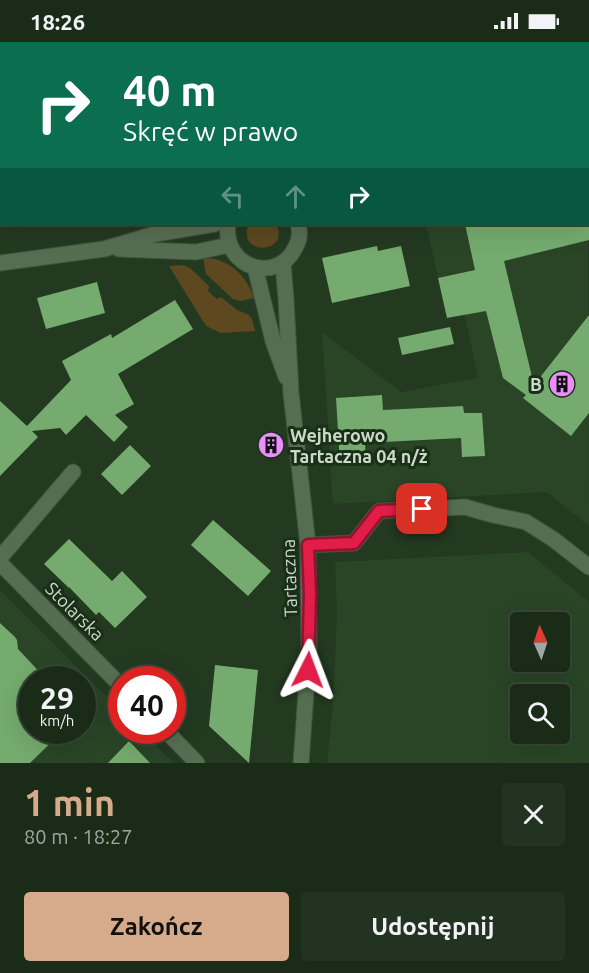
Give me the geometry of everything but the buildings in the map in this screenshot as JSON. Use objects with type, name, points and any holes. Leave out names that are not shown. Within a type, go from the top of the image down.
[{"type":"street","points":[[0,263],[104,249],[155,234],[209,225]]},
{"type":"street","points":[[228,225],[230,246],[239,260],[255,267],[269,268],[283,263],[292,254],[303,226]]},
{"type":"street","points":[[104,249],[196,252],[230,246]]},
{"type":"street","name":"Tartaczna","points":[[283,263],[291,393],[308,545],[309,650],[301,763]]},
{"type":"street","name":"Tartaczna","points":[[255,267],[273,340],[291,393]]},
{"type":"street","points":[[0,558],[73,472]]},
{"type":"street","points":[[308,545],[354,543],[379,511],[465,507],[526,522],[554,539],[589,567]]},
{"type":"street","name":"Stolarska","points":[[0,563],[108,673]]},
{"type":"street","points":[[179,744],[197,763]]},
{"type":"shaded area","points":[[249,225],[276,225],[279,234],[277,241],[263,248],[250,242],[247,235]]},
{"type":"shaded area","points":[[426,225],[588,225],[589,526],[547,492],[333,504],[322,332],[401,392],[478,378],[456,274],[438,278]]},
{"type":"shaded area","points":[[203,258],[221,261],[235,269],[247,282],[254,298],[241,301],[233,299],[206,274]]},
{"type":"shaded area","points":[[183,265],[190,268],[208,285],[208,291],[217,299],[221,297],[237,310],[249,315],[255,331],[221,333],[206,326],[169,266]]},
{"type":"shaded area","points":[[528,552],[589,602],[589,763],[327,763],[333,703],[337,614],[335,562]]},
{"type":"shaded area","points":[[0,590],[76,666],[18,666],[18,744],[96,744],[96,686],[108,698],[108,744],[154,744],[174,763],[0,763]]},
{"type":"place","name":"B","points":[[562,384]]},
{"type":"place","name":"Wejherowo Tartaczna 04 n/ż","points":[[271,445]]},
{"type":"route","points":[[308,670],[310,594],[308,545],[354,543],[379,511],[422,509]]}]
